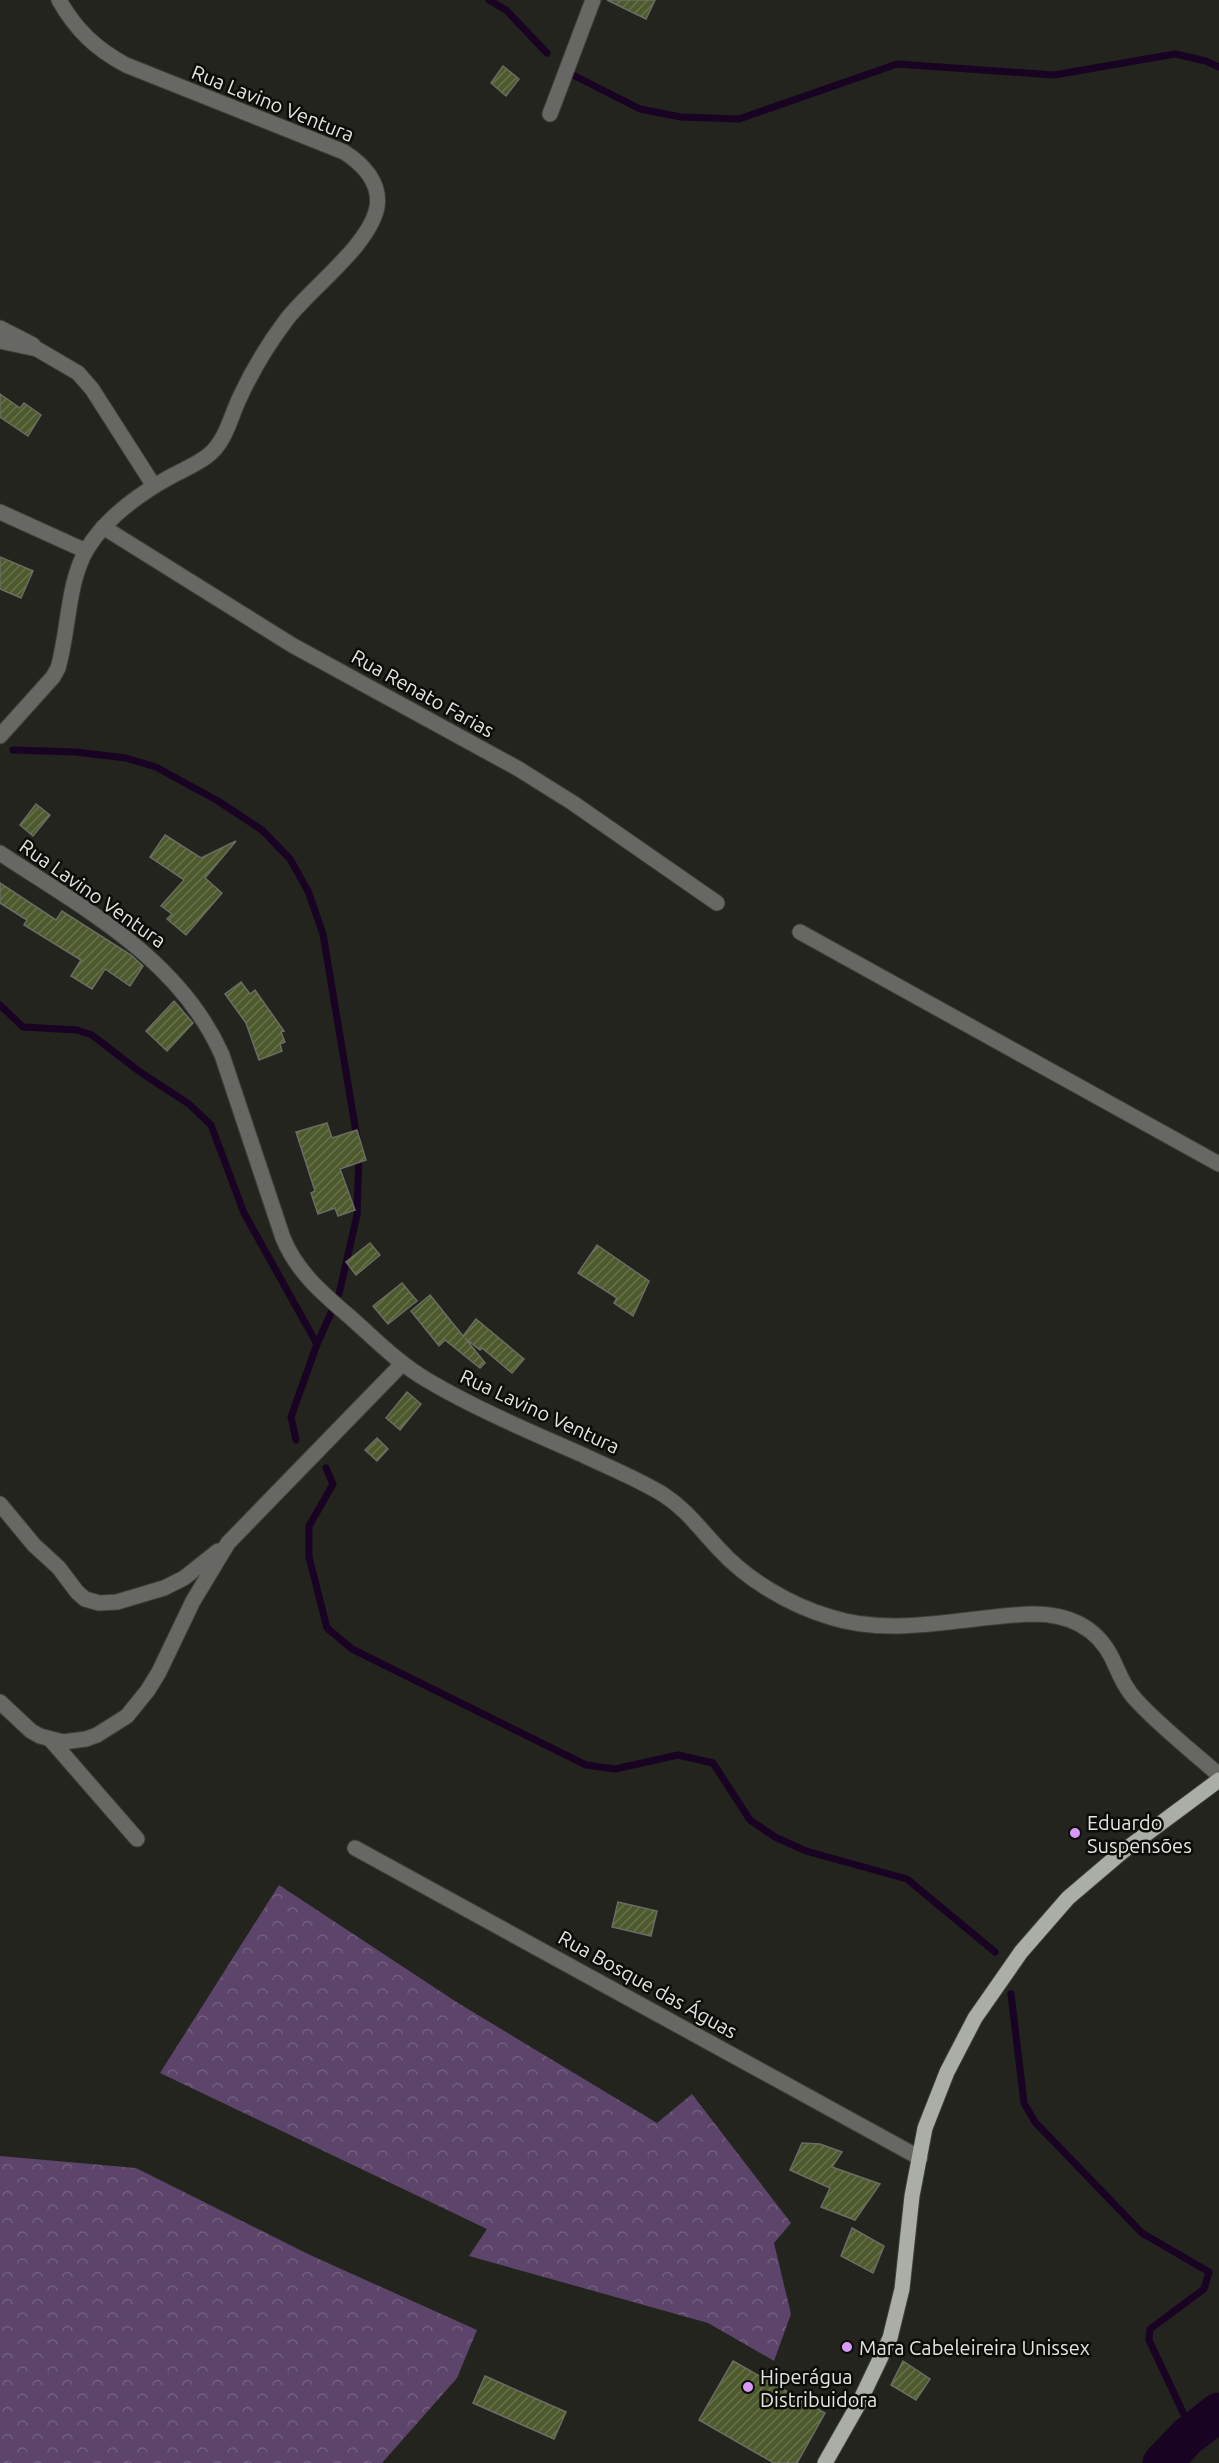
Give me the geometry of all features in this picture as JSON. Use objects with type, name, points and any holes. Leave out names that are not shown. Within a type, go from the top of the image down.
[{"type":"main road","points":[[825,2463],[858,2405],[890,2338],[902,2289],[912,2196],[926,2128],[947,2072],[975,2018],[1021,1952],[1068,1898],[1090,1878],[1219,1780]]},
{"type":"street","name":"Rua Lavino Ventura","points":[[0,736],[53,677],[58,668],[72,597],[86,551],[103,527],[154,486],[201,460],[220,442],[252,371],[272,339],[303,300],[366,233],[375,212],[376,191],[363,167],[344,152],[208,100],[108,56],[82,34],[59,0]]},
{"type":"street","points":[[550,114],[593,0]]},
{"type":"street","points":[[0,328],[15,333],[70,367],[86,382],[154,486]]},
{"type":"street","points":[[0,341],[46,352]]},
{"type":"street","points":[[0,512],[86,551]]},
{"type":"street","name":"Rua Renato Farias","points":[[103,527],[292,645],[517,768],[573,803],[717,903]]},
{"type":"street","name":"Rua Lavino Ventura","points":[[0,853],[131,941],[170,976],[190,1000],[210,1027],[222,1054],[284,1238],[293,1258],[315,1286],[402,1364],[429,1381],[478,1406],[651,1487],[689,1514],[719,1550],[743,1572],[792,1601],[829,1617],[858,1624],[890,1626],[1033,1614],[1066,1618],[1077,1622],[1102,1641],[1125,1686],[1138,1702],[1219,1775]]},
{"type":"street","points":[[800,932],[1219,1164]]},
{"type":"street","points":[[0,1504],[34,1545],[59,1568],[76,1592],[85,1599],[99,1603],[117,1602],[154,1592],[175,1583],[228,1543],[402,1364]]},
{"type":"street","points":[[0,1702],[25,1727],[50,1739],[63,1742],[86,1739],[108,1729],[126,1716],[159,1672],[193,1601],[228,1543]]},
{"type":"street","points":[[50,1739],[137,1839]]},
{"type":"street","name":"Rua Bosque das Águas","points":[[355,1848],[920,2158]]},
{"type":"green space","points":[[279,1885],[458,2003],[657,2123],[692,2094],[791,2223],[774,2243],[791,2314],[774,2361],[708,2323],[469,2256],[487,2229],[160,2073]]},
{"type":"green space","points":[[0,2156],[136,2168],[310,2255],[477,2330],[457,2378],[382,2463],[0,2463]]},
{"type":"building","points":[[607,0],[655,0],[646,19]]},
{"type":"building","points":[[503,66],[519,79],[506,96],[491,83]]},
{"type":"building","points":[[0,394],[20,408],[24,403],[41,415],[28,436],[0,417]]},
{"type":"building","points":[[0,557],[33,571],[21,598],[0,589]]},
{"type":"building","points":[[36,804],[50,815],[33,836],[20,825]]},
{"type":"building","points":[[165,835],[201,858],[236,841],[205,878],[222,893],[186,935],[167,919],[172,914],[161,906],[184,880],[150,857]]},
{"type":"building","points":[[0,883],[56,920],[62,911],[131,955],[143,966],[130,986],[105,969],[92,989],[71,976],[81,960],[24,925],[27,920],[0,903]]},
{"type":"building","points":[[241,982],[250,994],[255,990],[284,1031],[281,1032],[285,1042],[280,1044],[282,1051],[259,1060],[246,1023],[225,994]]},
{"type":"building","points":[[174,1001],[193,1023],[167,1051],[146,1031]]},
{"type":"building","points":[[327,1123],[332,1138],[357,1130],[366,1160],[340,1169],[355,1210],[338,1216],[335,1208],[318,1214],[311,1193],[315,1191],[296,1132]]},
{"type":"building","points":[[370,1243],[380,1255],[356,1275],[346,1262]]},
{"type":"building","points":[[597,1245],[649,1281],[633,1316],[614,1303],[617,1298],[578,1273]]},
{"type":"building","points":[[402,1283],[417,1301],[388,1324],[373,1306]]},
{"type":"building","points":[[430,1295],[463,1336],[476,1319],[524,1359],[512,1373],[482,1348],[480,1350],[465,1338],[485,1363],[480,1368],[445,1340],[439,1346],[411,1311]]},
{"type":"building","points":[[407,1392],[421,1404],[400,1430],[386,1418]]},
{"type":"building","points":[[377,1438],[388,1449],[377,1461],[365,1450]]},
{"type":"building","points":[[618,1902],[657,1911],[651,1936],[612,1927]]},
{"type":"building","points":[[802,2143],[820,2144],[842,2152],[832,2167],[880,2184],[855,2220],[821,2207],[830,2188],[790,2170]]},
{"type":"building","points":[[852,2228],[884,2246],[873,2273],[841,2256]]},
{"type":"building","name":"Hiperágua Distribuidora","points":[[733,2361],[825,2413],[797,2463],[774,2463],[699,2420]]},
{"type":"building","points":[[903,2361],[930,2379],[916,2400],[891,2385]]},
{"type":"building","points":[[485,2376],[566,2412],[554,2439],[473,2403]]},
{"type":"waterway","points":[[489,0],[506,10],[547,53]]},
{"type":"waterway","points":[[575,76],[640,109],[681,117],[739,119],[897,64],[1054,75],[1175,54],[1206,61],[1219,67]]},
{"type":"waterway","points":[[13,750],[76,752],[126,758],[156,767],[218,801],[262,830],[290,859],[308,891],[323,934],[357,1138]]},
{"type":"waterway","points":[[0,1005],[23,1027],[77,1030],[92,1035],[140,1072],[189,1104],[211,1125],[244,1213],[317,1344],[291,1417],[296,1440]]},
{"type":"waterway","points":[[339,1294],[357,1215],[359,1155]]},
{"type":"waterway","points":[[317,1344],[331,1313]]},
{"type":"waterway","points":[[326,1468],[333,1484],[309,1526],[309,1557],[327,1628],[352,1649],[586,1765],[615,1769],[678,1755],[713,1763],[750,1820],[775,1837],[806,1851],[907,1879],[995,1952]]},
{"type":"waterway","points":[[1011,1994],[1024,2103],[1035,2122],[1142,2233],[1209,2272],[1204,2289],[1150,2329],[1149,2340],[1187,2421],[1188,2436]]},
{"type":"waterway","points":[[1162,2463],[1188,2436],[1219,2412]]},
{"type":"place","name":"Eduardo Suspensões","points":[[1075,1833]]},
{"type":"place","name":"Mara Cabeleireira Unissex","points":[[847,2347]]},
{"type":"place","name":"Hiperágua Distribuidora","points":[[748,2387]]}]
